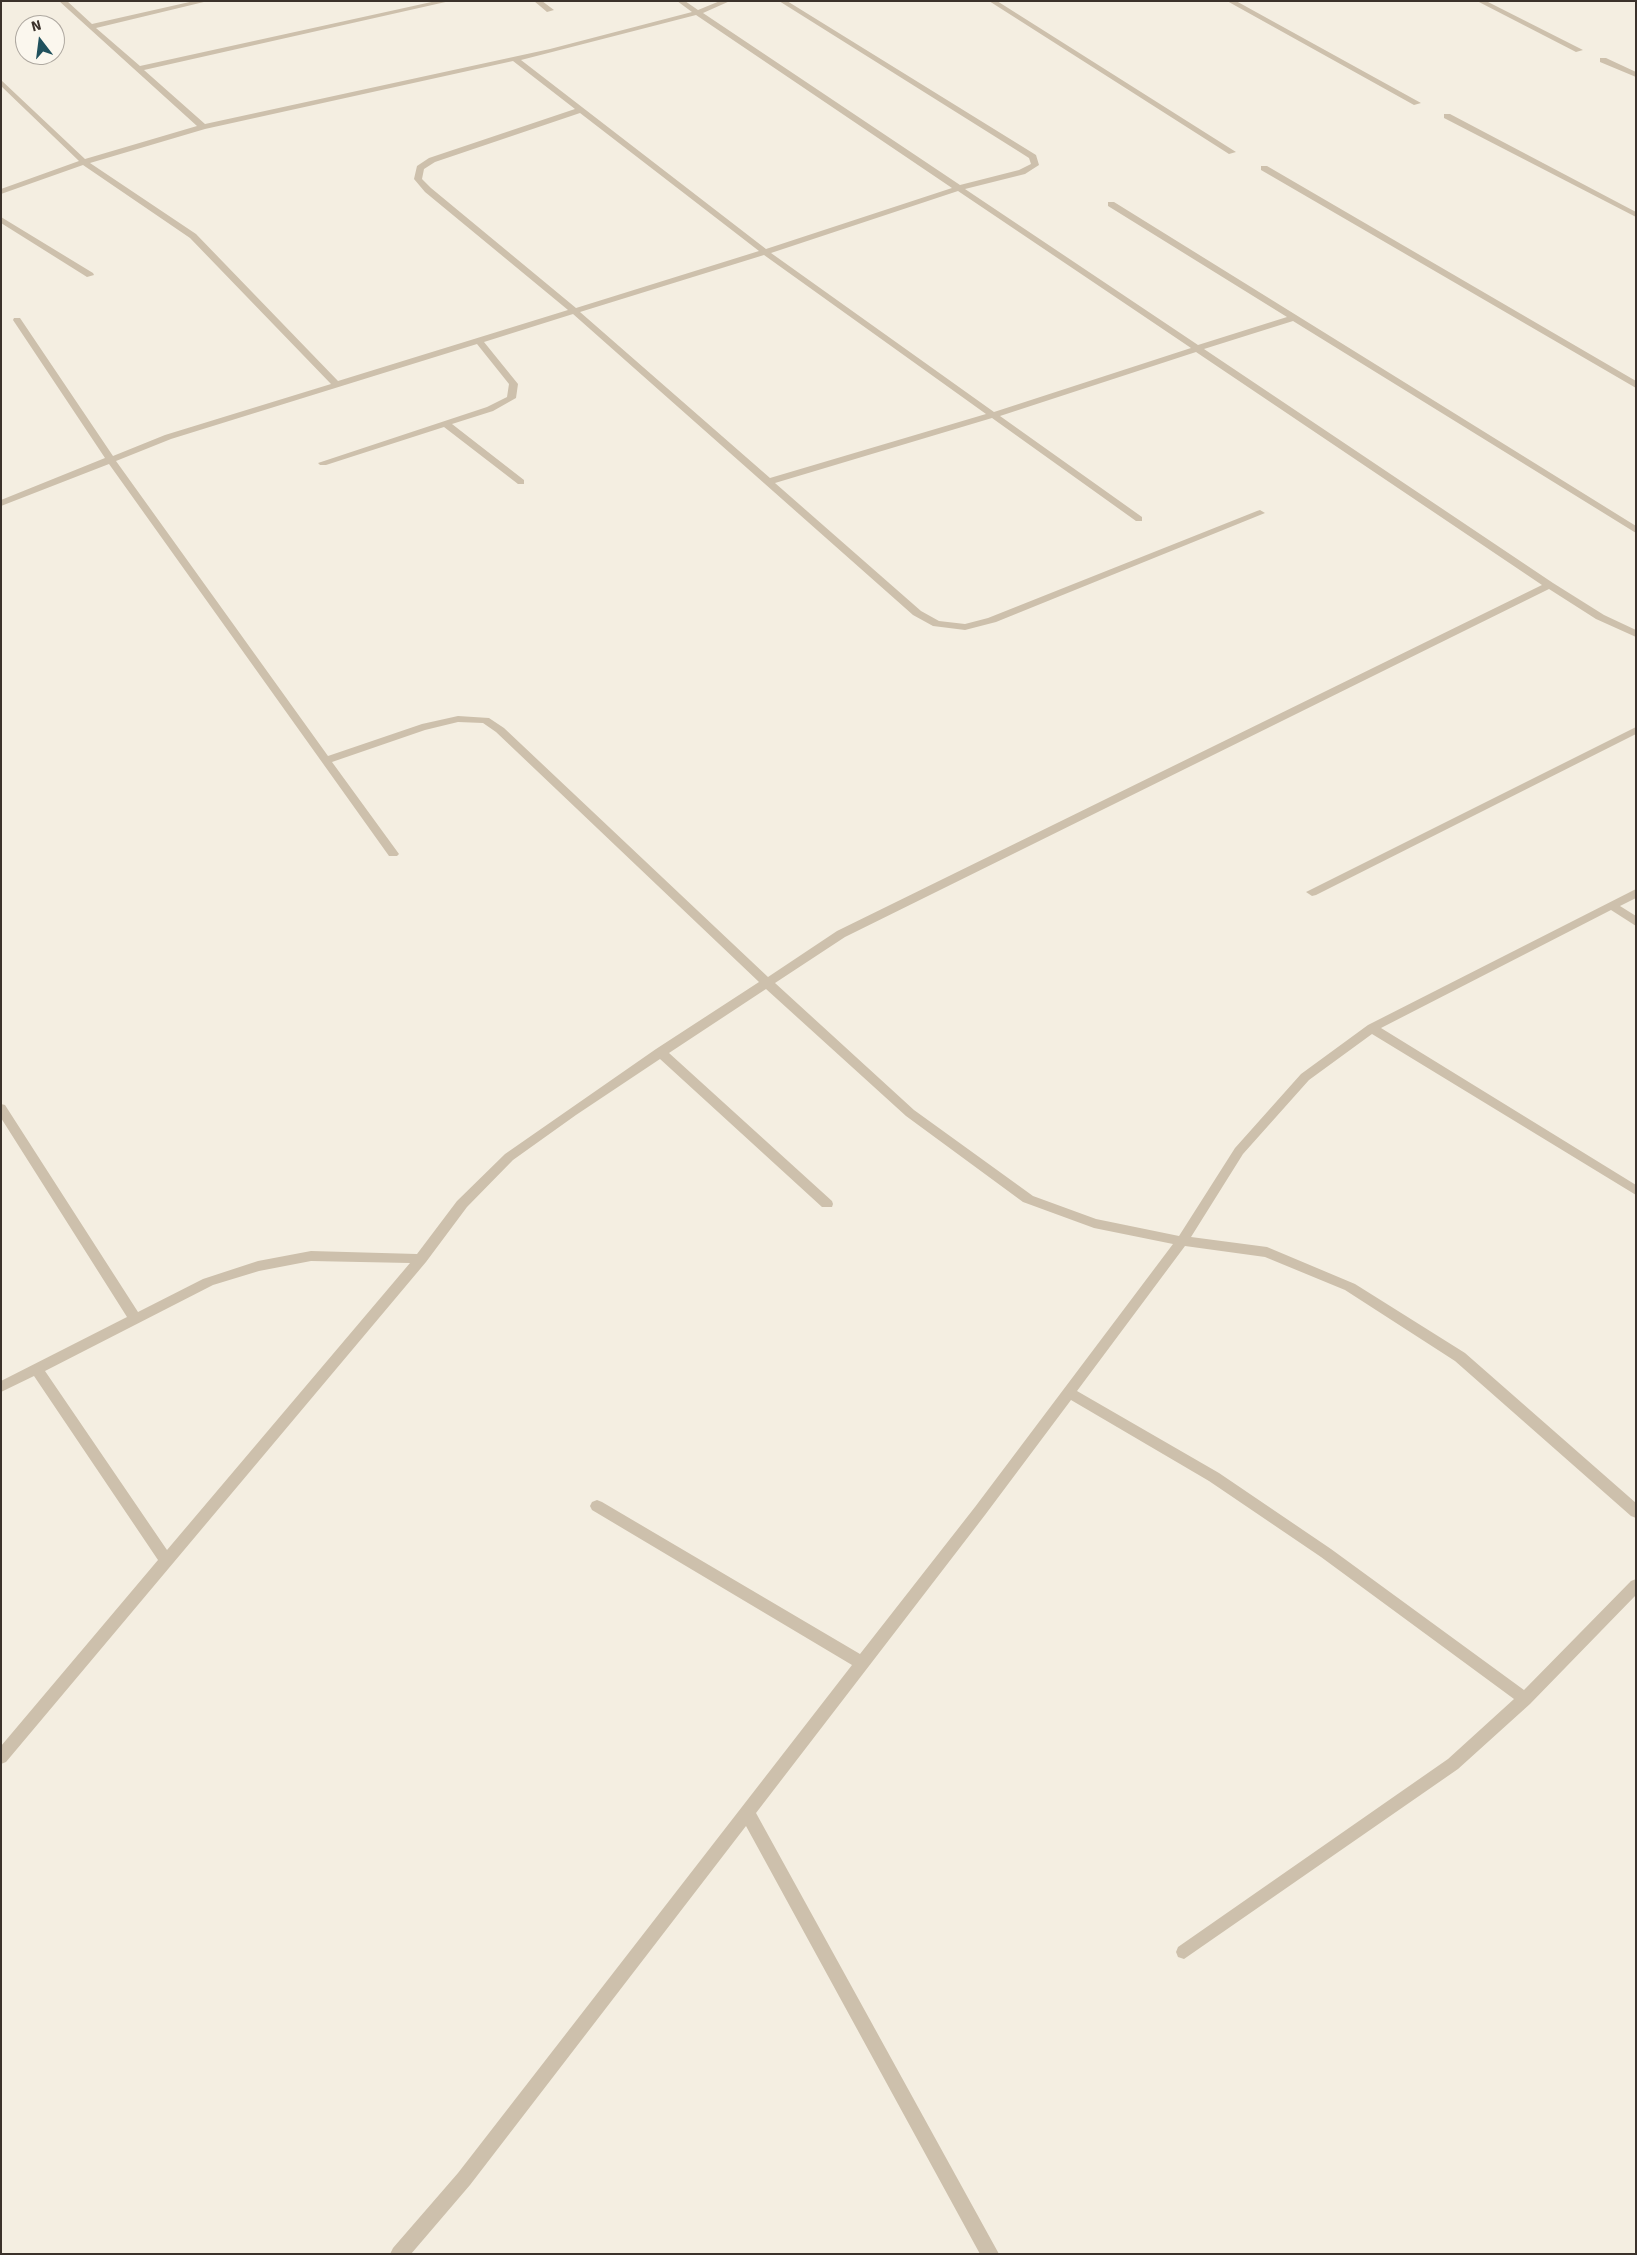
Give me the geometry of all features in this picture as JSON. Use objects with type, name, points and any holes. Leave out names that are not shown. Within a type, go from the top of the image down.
[{"type":"street","points":[[62,1],[203,127]]},
{"type":"street","points":[[90,27],[205,1]]},
{"type":"street","points":[[396,1],[408,10]]},
{"type":"street","points":[[138,69],[447,1]]},
{"type":"street","points":[[537,1],[550,10]]},
{"type":"street","points":[[680,1],[1549,585],[1600,617],[1636,634]]},
{"type":"street","points":[[1,192],[84,162],[203,127],[515,59],[697,13],[727,1]]},
{"type":"street","points":[[1,503],[168,437],[765,252],[959,188],[1022,172],[1035,165],[1033,157],[782,1]]},
{"type":"street","points":[[993,1],[1232,152]]},
{"type":"street","points":[[1230,1],[1417,103]]},
{"type":"street","points":[[1480,1],[1579,50]]},
{"type":"street","points":[[515,59],[765,252],[1139,519]]},
{"type":"street","points":[[1604,60],[1636,75]]},
{"type":"street","points":[[1,82],[84,162],[193,236],[337,385]]},
{"type":"street","points":[[580,110],[432,160],[420,168],[418,179],[428,190],[574,311],[917,613],[937,624],[964,627],[992,620],[1260,513]]},
{"type":"street","points":[[1447,116],[1636,215]]},
{"type":"street","points":[[1264,168],[1636,385]]},
{"type":"street","points":[[1111,204],[1636,530]]},
{"type":"street","points":[[1,219],[90,275]]},
{"type":"street","points":[[768,482],[1198,350],[1292,318]]},
{"type":"street","points":[[17,320],[111,458],[393,854]]},
{"type":"street","points":[[323,463],[490,409],[511,398],[514,384],[479,341]]},
{"type":"street","points":[[445,423],[521,482]]},
{"type":"street","points":[[1,1758],[421,1260],[462,1204],[509,1157],[660,1052],[841,934],[1549,585]]},
{"type":"street","points":[[327,760],[422,728],[458,719],[485,720],[500,730],[766,982],[910,1113],[1028,1198],[1094,1224],[1182,1241],[1267,1252],[1350,1287],[1460,1357],[1636,1512]]},
{"type":"street","points":[[1312,892],[1636,730]]},
{"type":"street","points":[[399,2254],[464,2179],[980,1510],[1182,1241],[1239,1151],[1305,1077],[1372,1028],[1636,893]]},
{"type":"street","points":[[1612,905],[1636,922]]},
{"type":"street","points":[[1372,1028],[1636,1191]]},
{"type":"street","points":[[660,1052],[827,1204]]},
{"type":"street","points":[[1,1108],[135,1318]]},
{"type":"street","points":[[1,1387],[208,1282],[258,1266],[311,1256],[421,1260]]},
{"type":"street","points":[[36,1369],[167,1561]]},
{"type":"street","points":[[1068,1392],[1222,1482],[1326,1553],[1525,1699]]},
{"type":"street","points":[[597,1506],[862,1663]]},
{"type":"street","points":[[1184,1952],[1453,1764],[1525,1699],[1636,1585]]},
{"type":"street","points":[[747,1812],[990,2254]]}]
